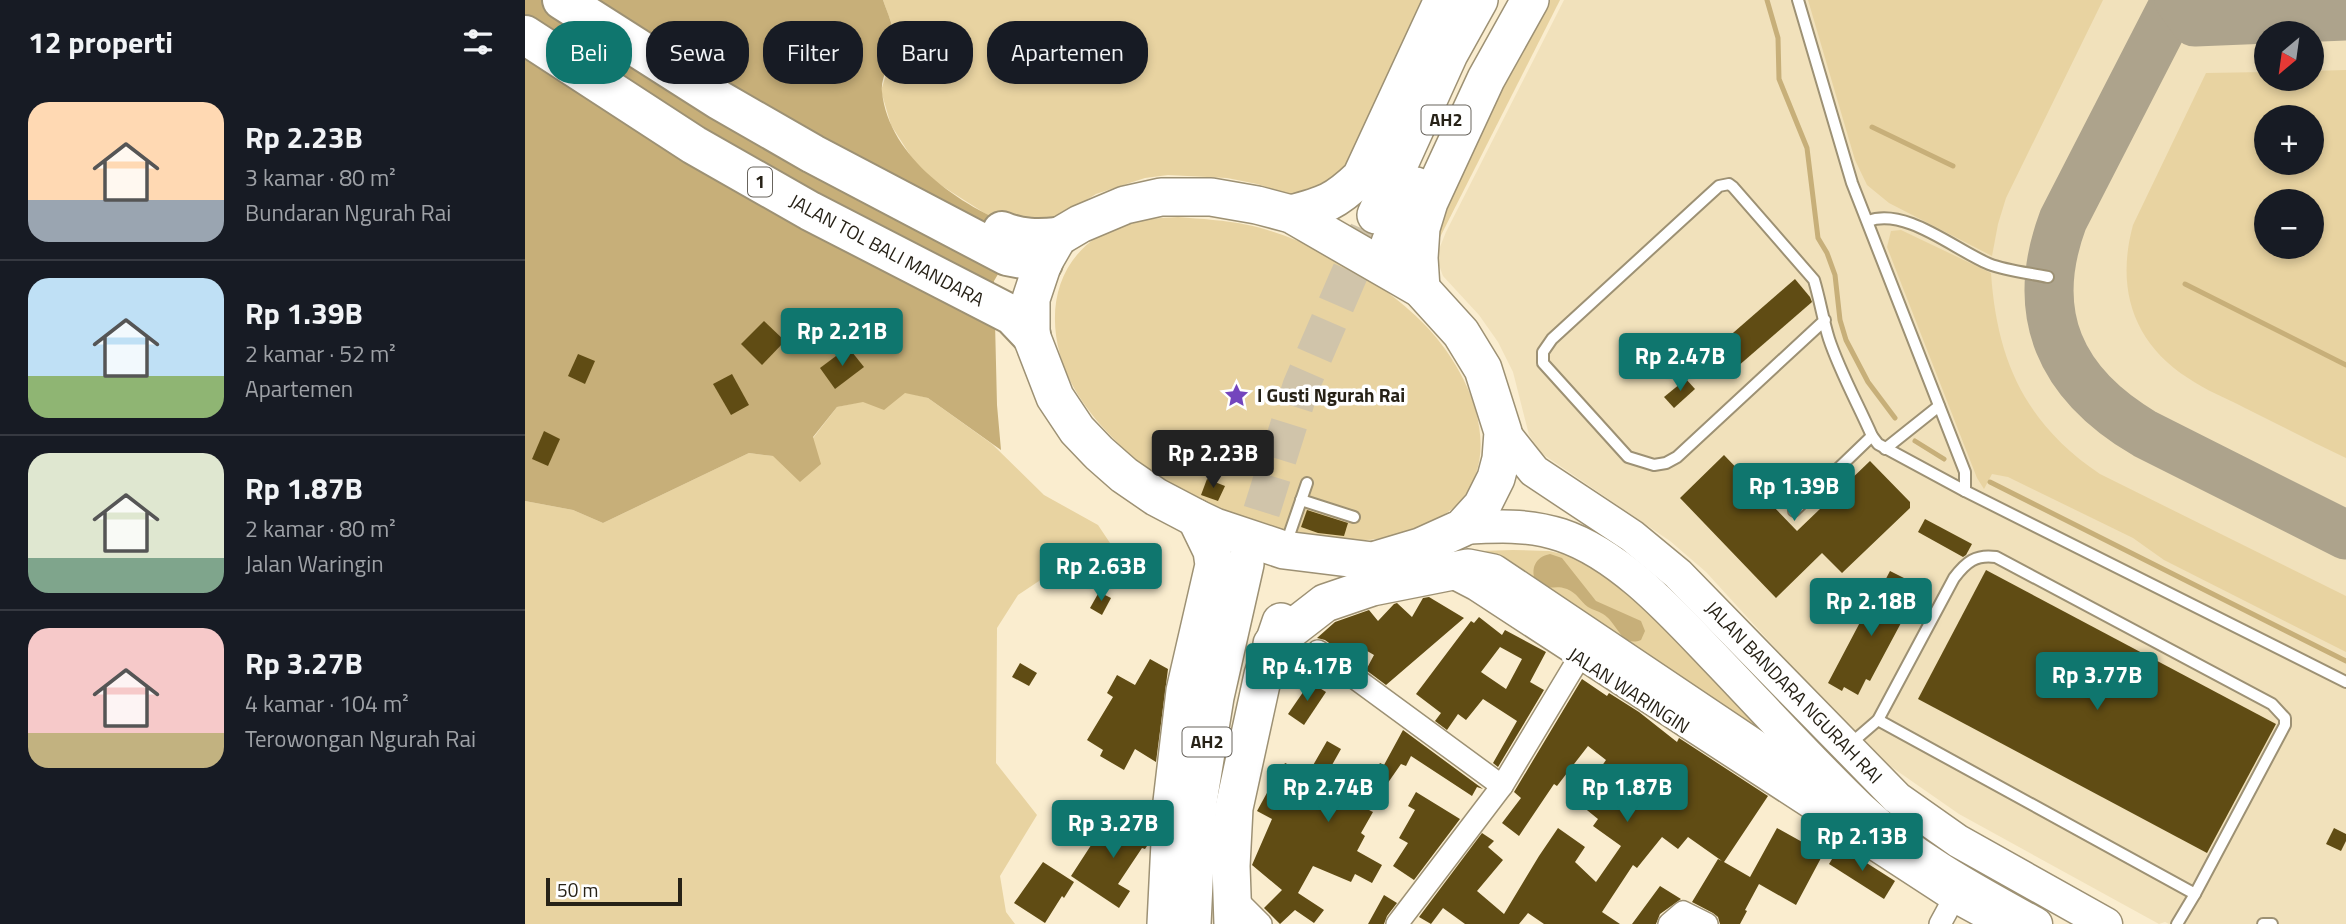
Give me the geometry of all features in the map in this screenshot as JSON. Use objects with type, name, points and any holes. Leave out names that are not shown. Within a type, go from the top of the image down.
[{"type":"highway","points":[[562,0],[719,100],[813,154],[1007,256],[1031,279]]},
{"type":"highway","points":[[600,0],[730,83],[822,136],[1003,232],[1018,237],[1031,279],[1055,397],[1077,430],[1124,475],[1156,497],[1215,527],[1265,562],[1373,561]]},
{"type":"highway","points":[[1291,214],[1327,205],[1343,195],[1361,177],[1443,0]]},
{"type":"highway","name":"AH2","points":[[1479,0],[1449,54],[1379,237],[1507,0]]},
{"type":"highway","points":[[1421,289],[1421,228],[1429,202],[1486,79],[1530,0]]},
{"type":"highway","name":"JALAN TOL BALI MANDARA","points":[[525,9],[706,128],[795,179],[1031,279]]},
{"type":"highway","name":"JALAN TOL BALI MANDARA","points":[[525,35],[694,145],[810,211],[1031,279]]},
{"type":"highway","points":[[1031,279],[1114,209],[1161,197],[1211,197],[1291,214],[1421,289],[1461,333],[1483,369],[1503,432],[1496,478],[1482,506],[1461,528],[1420,547],[1373,561],[1298,597],[1281,622],[1263,675],[1234,808],[1226,914]]},
{"type":"highway","points":[[1166,924],[1172,802],[1185,691],[1214,565],[1212,551],[1196,518]]},
{"type":"highway","name":"AH2","points":[[1226,914],[1219,807],[1235,705],[1265,562]]},
{"type":"highway","name":"AH2","points":[[1192,924],[1198,802],[1215,696],[1265,562]]},
{"type":"highway","points":[[1272,644],[1325,603],[1372,587],[1468,568],[1493,573],[1830,810],[1892,836]]},
{"type":"main road","name":"JALAN BANDARA NGURAH RAI","points":[[1503,432],[1534,471],[1632,536],[1678,574],[1897,798],[1926,821],[1992,861],[2106,924]]},
{"type":"main road","name":"JALAN BANDARA NGURAH RAI","points":[[1461,528],[1507,525],[1532,527],[1563,536],[1594,550],[1631,577],[1671,612],[1835,783],[1957,892],[2036,924]]},
{"type":"street","name":"JALAN WARINGIN","points":[[1438,573],[1453,577],[1474,589],[1579,659],[1830,810],[1957,892],[1995,924]]},
{"type":"street","points":[[1318,651],[1502,786]]},
{"type":"street","points":[[1397,924],[1502,786],[1579,659]]},
{"type":"street","points":[[1940,924],[1957,892]]},
{"type":"street","points":[[1669,924],[1683,912],[1707,924]]},
{"type":"street","points":[[1226,914],[1261,924]]},
{"type":"lane","points":[[1798,0],[1836,135],[1965,472],[1965,491]]},
{"type":"lane","points":[[1825,320],[1677,457],[1654,465],[1628,457],[1543,363],[1543,352],[1552,339],[1708,196],[1719,187],[1729,184],[1814,280],[1825,320],[1829,339],[1872,436],[1885,449],[2346,682]]},
{"type":"lane","points":[[1868,221],[1879,218],[1903,221],[1991,265],[2048,277]]},
{"type":"lane","points":[[1885,449],[1939,405]]},
{"type":"lane","points":[[1794,511],[1872,436]]},
{"type":"lane","points":[[1265,562],[1301,500],[1307,483]]},
{"type":"lane","points":[[1301,500],[1354,517]]},
{"type":"lane","points":[[1847,747],[1878,720],[1965,563],[1984,555],[1996,556],[2272,704],[2285,718],[2285,725],[2178,924]]},
{"type":"lane","points":[[1878,720],[2195,894]]},
{"type":"lane","points":[[2263,924],[2271,924]]},
{"type":"shaded area","points":[[525,0],[883,0],[890,21],[877,21],[877,84],[883,84],[888,117],[899,139],[934,179],[955,195],[978,210],[1024,230],[994,281],[997,405],[1001,450],[928,398],[905,393],[884,410],[863,402],[837,407],[813,437],[821,464],[800,482],[773,456],[749,453],[603,523],[573,510],[525,501]]},
{"type":"shaded area","points":[[883,0],[1432,0],[1354,156],[1318,192],[1291,195],[1227,178],[1168,175],[1145,178],[1096,194],[1051,222],[997,221],[931,179],[917,166],[891,125],[881,91],[883,84],[973,84],[973,21],[891,21]]},
{"type":"shaded area","points":[[1544,0],[1560,0],[1432,253],[1438,212]]},
{"type":"shaded area","points":[[1564,0],[2346,0],[2346,924],[2159,924],[1959,814],[1890,766],[1820,697],[1706,572],[1670,541],[1541,453],[1529,435],[1513,372],[1498,342],[1479,315],[1443,276],[1436,257],[1446,232]]},
{"type":"shaded area","points":[[1808,0],[2103,0],[2006,198],[1992,256],[1889,203],[1867,185],[1855,160]]},
{"type":"shaded area","points":[[2346,70],[2346,458],[2188,378],[2153,348],[2133,311],[2127,270],[2133,225],[2206,73],[2254,72],[2254,91],[2324,91],[2324,71]]},
{"type":"shaded area","points":[[1178,217],[1239,223],[1295,240],[1367,278],[1409,309],[1426,326],[1455,364],[1467,386],[1480,433],[1480,457],[1474,480],[1457,505],[1427,524],[1389,537],[1351,541],[1308,537],[1246,519],[1176,489],[1154,475],[1110,435],[1082,401],[1063,364],[1055,315],[1058,291],[1067,270],[1080,251],[1100,235],[1131,222]]},
{"type":"shaded area","points":[[1901,230],[1991,273],[2000,335],[2020,388],[2035,412],[2074,455],[2100,474],[2346,596],[2346,652],[2164,560],[2133,538],[2008,477],[1992,474],[1984,489],[1977,478],[1887,247],[1891,231]]},
{"type":"shaded area","points":[[905,392],[928,398],[992,444],[1044,495],[1098,525],[1110,543],[1054,571],[1018,595],[997,628],[996,763],[1037,815],[1000,876],[1006,912],[1015,924],[525,924],[525,501],[573,510],[603,523],[749,453],[773,456],[813,438],[837,407]]},
{"type":"shaded area","points":[[1478,551],[1549,551],[1571,556],[1597,570],[1634,597],[1817,783]]},
{"type":"shaded area","points":[[1550,554],[1562,558],[1596,601],[1641,621],[1645,631],[1641,640],[1634,642],[1624,637],[1608,618],[1588,607],[1570,591],[1536,583],[1535,564]]},
{"type":"building","points":[[1795,279],[1812,302],[1737,367],[1718,346]]},
{"type":"building","points":[[764,321],[785,341],[762,365],[741,344]]},
{"type":"building","points":[[848,347],[864,367],[835,389],[820,368]]},
{"type":"building","points":[[578,354],[595,361],[585,384],[568,376]]},
{"type":"building","points":[[732,374],[749,405],[731,415],[713,384]]},
{"type":"building","points":[[1686,379],[1695,389],[1674,408],[1664,397]]},
{"type":"building","points":[[544,431],[560,439],[548,466],[532,459]]},
{"type":"building","points":[[1724,455],[1797,531],[1870,461],[1910,502],[1910,508],[1842,573],[1822,553],[1776,598],[1680,498]]},
{"type":"building","points":[[1207,479],[1225,486],[1218,501],[1201,495]]},
{"type":"building","points":[[1307,510],[1348,523],[1344,536],[1318,533],[1301,527]]},
{"type":"building","points":[[1925,519],[1972,544],[1966,555],[1963,557],[1918,532]]},
{"type":"building","points":[[1986,570],[2276,724],[2207,853],[1918,699]]},
{"type":"building","points":[[1890,571],[1904,578],[1893,599],[1909,608],[1870,681],[1866,679],[1858,695],[1844,687],[1842,691],[1828,683]]},
{"type":"building","points":[[1099,592],[1111,598],[1102,615],[1090,608]]},
{"type":"building","points":[[1429,597],[1464,618],[1386,685],[1366,670],[1374,655],[1357,645],[1350,656],[1337,645],[1336,648],[1317,638],[1335,622],[1369,610],[1378,621],[1397,603],[1412,617],[1423,598]]},
{"type":"building","points":[[1479,617],[1502,635],[1505,630],[1546,652],[1530,682],[1544,690],[1498,767],[1493,763],[1517,721],[1483,699],[1466,720],[1458,714],[1447,730],[1435,721],[1441,713],[1416,694],[1471,621],[1474,623]],"holes":[[[1500,647],[1522,659],[1506,689],[1481,672]]]},
{"type":"building","points":[[1150,659],[1168,669],[1156,762],[1135,749],[1124,770],[1100,756],[1103,750],[1087,740],[1113,697],[1107,693],[1117,675],[1135,685]]},
{"type":"building","points":[[1020,663],[1037,673],[1029,686],[1012,677]]},
{"type":"building","points":[[1582,679],[1607,696],[1609,693],[1639,712],[1677,742],[1679,738],[1768,796],[1724,862],[1750,877],[1777,828],[1804,843],[1802,847],[1821,858],[1796,905],[1759,884],[1740,924],[1720,924],[1713,913],[1692,902],[1718,859],[1722,861],[1688,837],[1678,849],[1662,837],[1637,868],[1633,865],[1602,912],[1620,924],[1544,924],[1528,913],[1519,924],[1465,924],[1443,908],[1431,924],[1419,917],[1482,833],[1494,841],[1488,847],[1503,860],[1477,891],[1504,914],[1558,828],[1585,847],[1575,862],[1596,882],[1621,846],[1593,826],[1598,819],[1577,802],[1606,760],[1588,746],[1557,786],[1554,784],[1519,836],[1502,823],[1521,798],[1514,792]]},
{"type":"building","points":[[1310,682],[1326,692],[1304,725],[1288,714]]},
{"type":"building","points":[[1403,730],[1483,789],[1477,787],[1472,796],[1411,756],[1406,766],[1401,764],[1369,810],[1373,812],[1361,833],[1365,836],[1357,851],[1382,865],[1372,883],[1355,874],[1351,882],[1313,866],[1298,893],[1324,910],[1314,923],[1295,910],[1280,924],[1264,908],[1282,890],[1252,865],[1272,819],[1257,811],[1268,791],[1271,792],[1285,763],[1308,774],[1327,741],[1341,749],[1323,781],[1354,800],[1380,763],[1384,765]]},
{"type":"building","points":[[1416,792],[1460,819],[1414,880],[1393,866],[1408,843],[1399,838],[1415,810],[1408,806]]},
{"type":"building","points":[[1133,811],[1150,822],[1149,843],[1145,849],[1142,848],[1118,884],[1130,891],[1119,908],[1071,876],[1097,836],[1110,844]]},
{"type":"building","points":[[2334,828],[2346,834],[2341,851],[2326,844]]},
{"type":"building","points":[[1840,846],[1895,881],[1884,899],[1829,864]]},
{"type":"building","points":[[1043,862],[1074,882],[1045,923],[1014,903]]},
{"type":"building","points":[[1660,886],[1681,899],[1660,914],[1656,924],[1632,924]]},
{"type":"building","points":[[1384,895],[1397,903],[1384,924],[1368,924]]},
{"type":"waterway","points":[[1767,0],[1778,38],[1779,79],[1807,148],[1818,238],[1835,275],[1840,320],[1846,340],[1868,382],[1895,418]]},
{"type":"waterway","points":[[1872,127],[1953,166]]},
{"type":"waterway","points":[[2185,284],[2346,365]]},
{"type":"waterway","points":[[1915,441],[1944,459]]},
{"type":"waterway","points":[[1990,482],[2346,661]]},
{"type":"taxiway","points":[[2176,0],[2063,220],[2053,254],[2049,286],[2051,316],[2059,344],[2072,369],[2091,393],[2145,434],[2346,535]]},
{"type":"taxiway","points":[[2179,0],[2195,22],[2346,16]]},
{"type":"tunnel","points":[[1245,564],[1301,386],[1368,231]]},
{"type":"place","name":"I Gusti Ngurah Rai","points":[[1237,395]]}]
